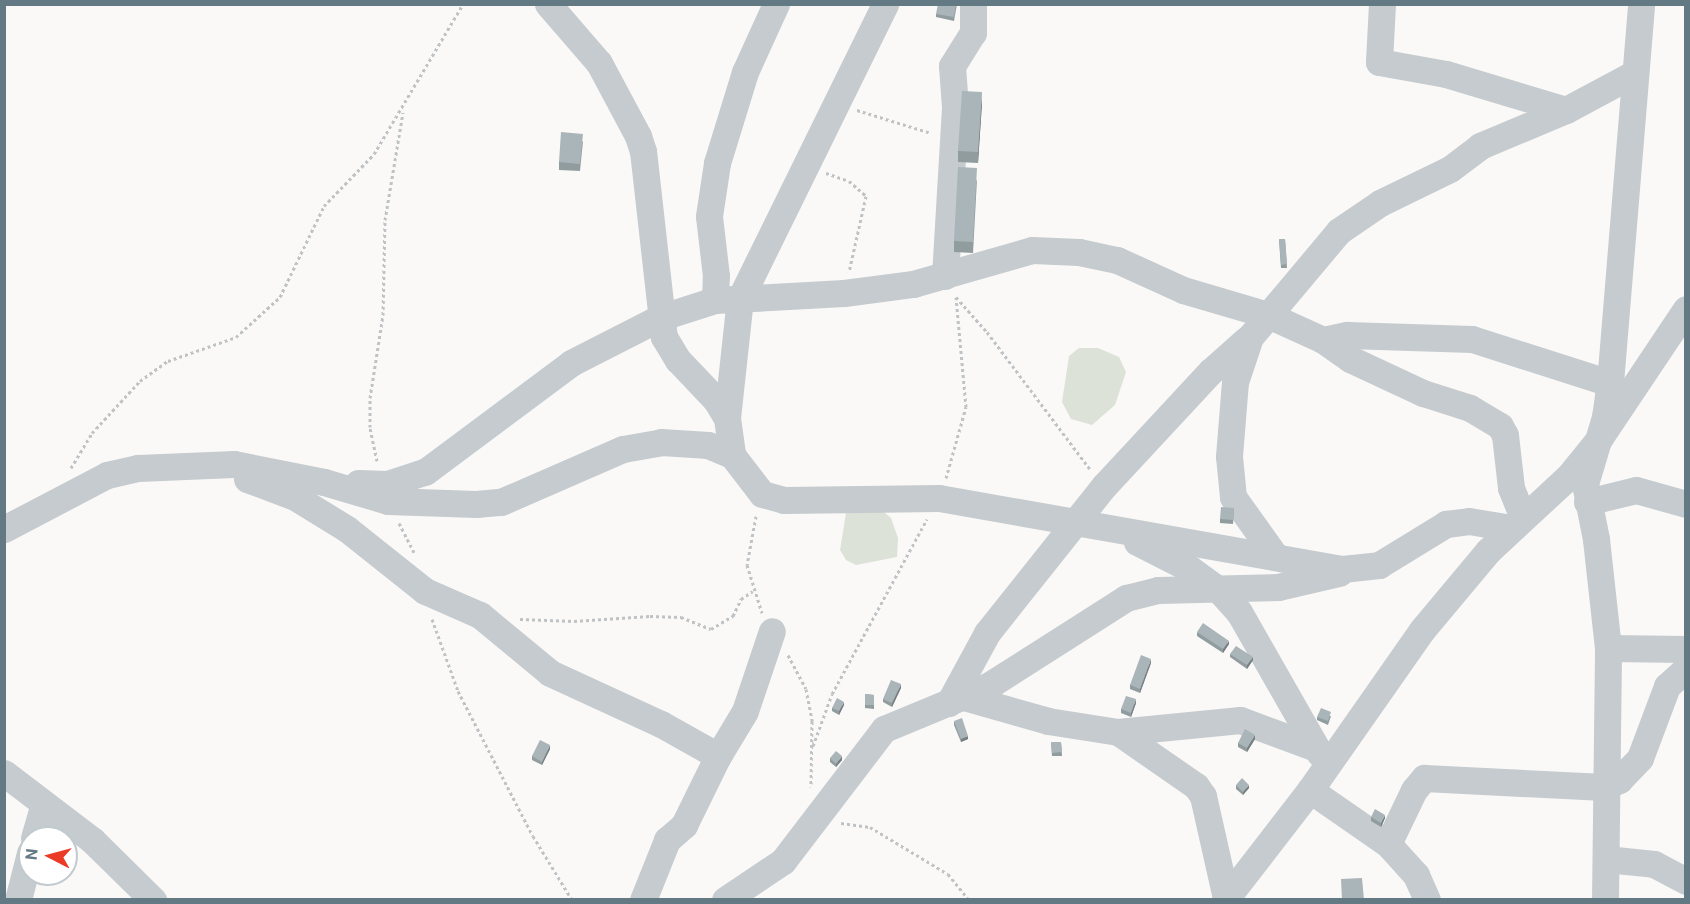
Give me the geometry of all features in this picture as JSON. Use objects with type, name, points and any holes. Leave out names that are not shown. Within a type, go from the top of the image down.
[{"type":"street","points":[[548,4],[599,63],[638,136],[660,283],[659,318],[664,337],[678,360],[716,400],[727,418]]},
{"type":"street","points":[[732,455],[727,418],[727,300],[716,276],[709,216],[717,163],[745,72],[776,4]]},
{"type":"street","points":[[727,300],[807,166],[885,4]]},
{"type":"street","points":[[946,284],[953,139],[952,66],[973,33],[973,4]]},
{"type":"street","points":[[1605,900],[1604,786],[1608,648],[1596,539],[1587,502],[1585,480],[1599,439],[1610,383],[1641,4]]},
{"type":"street","points":[[1378,6],[1379,62],[1446,74],[1566,110]]},
{"type":"street","points":[[956,700],[987,633],[1104,486],[1203,379],[1250,337],[1339,231],[1380,203],[1450,169],[1480,146],[1566,110],[1635,73]]},
{"type":"street","points":[[324,482],[387,484],[425,472],[571,363],[659,318],[727,300],[946,284],[999,256],[1032,250],[1079,252],[1117,260],[1183,290],[1268,315],[1323,340],[1350,359],[1423,393],[1470,408],[1500,426],[1505,435],[1517,522]]},
{"type":"street","points":[[1225,899],[1310,790],[1321,757],[1422,630],[1517,522],[1569,476],[1599,439],[1686,309]]},
{"type":"street","points":[[1323,340],[1347,335],[1472,339],[1610,383]]},
{"type":"street","points":[[1250,337],[1235,382],[1230,456],[1233,497],[1276,556]]},
{"type":"street","points":[[4,529],[107,475],[138,468],[234,464],[324,482],[388,501],[476,504],[501,502],[524,494],[623,449],[661,442],[708,445],[732,455],[762,494],[821,501],[874,495],[939,498],[1076,524],[1276,556],[1342,569],[1379,565],[1446,524],[1469,521],[1517,522]]},
{"type":"street","points":[[203,464],[295,497],[347,529],[425,591],[480,615],[550,673],[660,724],[718,756]]},
{"type":"street","points":[[1587,502],[1636,490],[1686,504]]},
{"type":"street","points":[[1109,528],[1190,569],[1218,589],[1239,612],[1321,757]]},
{"type":"street","points":[[725,900],[769,886],[884,729],[988,686],[1126,598],[1158,590],[1278,587],[1333,576],[1342,569]]},
{"type":"street","points":[[643,900],[667,840],[684,825],[718,756],[745,711],[772,631]]},
{"type":"street","points":[[1608,648],[1686,649]]},
{"type":"street","points":[[1388,844],[1414,789],[1424,778],[1604,786],[1619,780],[1640,758],[1662,696],[1672,678],[1686,669]]},
{"type":"street","points":[[956,700],[1048,721],[1118,732],[1239,720],[1321,757]]},
{"type":"street","points":[[1118,732],[1196,786],[1203,796],[1225,899]]},
{"type":"street","points":[[4,773],[93,840],[153,900]]},
{"type":"street","points":[[1310,790],[1388,844],[1416,875],[1427,900]]},
{"type":"street","points":[[38,826],[44,804]]},
{"type":"street","points":[[1606,859],[1654,864],[1686,881]]},
{"type":"path","points":[[70,470],[92,433],[140,381],[168,361],[236,337],[280,297],[324,206],[374,154],[463,4]]},
{"type":"path","points":[[838,104],[953,139]]},
{"type":"path","points":[[807,166],[849,181],[866,196],[843,293]]},
{"type":"path","points":[[946,284],[987,332],[1104,486]]},
{"type":"path","points":[[812,748],[832,694],[939,498],[966,407],[946,284]]},
{"type":"path","points":[[762,494],[748,545],[747,565],[753,591],[772,631],[806,689],[812,748],[810,803],[820,817],[870,827],[948,874],[969,900]]},
{"type":"path","points":[[515,619],[574,621],[650,616],[681,617],[711,629],[733,615],[741,599],[753,591]]},
{"type":"shaded area","points":[[1079,348],[1098,348],[1119,357],[1126,372],[1115,405],[1092,425],[1071,419],[1062,402],[1069,356]]},
{"type":"shaded area","points":[[854,500],[878,507],[891,518],[898,538],[897,557],[856,565],[846,560],[840,550],[846,513]]},
{"type":"building","points":[[938,4],[956,4],[954,17],[936,14]]},
{"type":"building","points":[[962,91],[982,92],[978,152],[958,151]]},
{"type":"building","points":[[561,132],[583,134],[580,164],[559,162]]},
{"type":"building","points":[[958,167],[977,168],[973,242],[954,241]]},
{"type":"building","points":[[1279,239],[1285,239],[1287,264],[1281,265]]},
{"type":"building","points":[[1221,507],[1234,508],[1233,520],[1220,519]]},
{"type":"building","points":[[1203,623],[1229,641],[1223,649],[1197,632]]},
{"type":"building","points":[[1236,646],[1253,657],[1247,665],[1230,654]]},
{"type":"building","points":[[1141,655],[1151,659],[1140,689],[1130,685]]},
{"type":"building","points":[[891,680],[901,684],[892,703],[883,699]]},
{"type":"building","points":[[865,694],[874,695],[874,705],[865,705]]},
{"type":"building","points":[[1126,696],[1136,699],[1131,713],[1121,709]]},
{"type":"building","points":[[837,698],[844,702],[839,711],[832,708]]},
{"type":"building","points":[[1321,708],[1331,712],[1328,721],[1317,717]]},
{"type":"building","points":[[962,718],[968,736],[961,739],[954,721]]},
{"type":"building","points":[[1245,729],[1255,735],[1247,748],[1238,743]]},
{"type":"building","points":[[540,740],[550,745],[542,762],[532,756]]},
{"type":"building","points":[[1051,742],[1061,742],[1062,752],[1052,753]]},
{"type":"building","points":[[836,751],[842,756],[836,764],[830,758]]},
{"type":"building","points":[[1242,778],[1249,785],[1243,792],[1236,785]]},
{"type":"building","points":[[1375,809],[1385,815],[1381,823],[1371,817]]},
{"type":"building","points":[[1362,878],[1364,900],[1342,900],[1341,879]]}]
